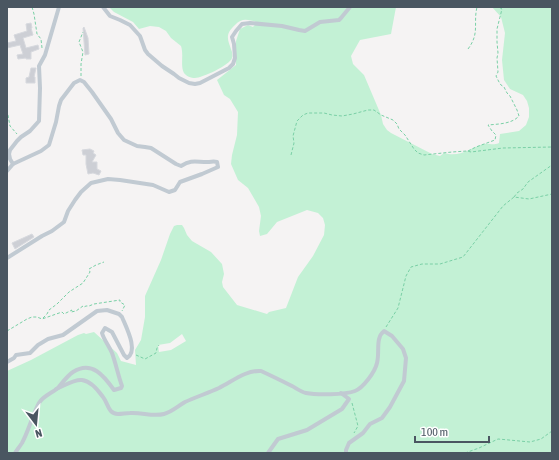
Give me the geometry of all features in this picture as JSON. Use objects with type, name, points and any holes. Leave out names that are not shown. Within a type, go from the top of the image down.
[{"type":"street","points":[[13,164],[10,159],[10,150],[21,137],[30,131],[39,121],[39,66],[45,55],[59,7]]},
{"type":"street","points":[[104,7],[110,16],[130,25],[140,36],[148,54],[162,66],[179,78],[194,84],[206,80],[229,68],[233,64],[235,58],[232,37],[242,24],[250,23],[282,26],[305,30],[320,22],[339,20],[350,7]]},
{"type":"street","points":[[7,171],[13,164],[41,151],[49,145],[56,122],[58,106],[74,82],[80,80],[84,82],[92,92],[124,140],[137,146],[151,148],[181,166],[187,162],[193,161],[214,161],[217,162],[218,167],[180,182],[175,190],[169,192],[153,185],[120,180],[108,180],[91,183],[75,200],[68,211],[64,222],[52,231],[9,256]]},
{"type":"street","points":[[7,362],[16,355],[30,353],[38,345],[48,339],[63,335],[97,311],[106,310],[119,314],[122,317],[132,343],[130,357],[127,358],[124,355],[112,332],[105,328],[102,333],[115,361],[122,386],[121,388],[114,390],[103,376],[87,367],[72,372],[56,389]]},
{"type":"street","points":[[15,453],[22,442],[40,402],[56,389],[74,381],[82,380],[89,382],[104,398],[112,413],[118,414],[130,412],[150,415],[164,414],[254,370],[261,371],[304,392],[318,395],[355,391],[362,387],[372,374],[377,364],[379,353],[378,341],[380,334],[384,331],[392,336],[403,349],[406,358],[404,381],[390,407],[382,418],[370,424],[363,433],[349,443],[346,453]]},
{"type":"street","points":[[268,453],[278,439],[307,430],[342,409],[349,399],[341,393]]},
{"type":"path","points":[[32,7],[37,34],[41,39],[43,49],[42,52],[45,55]]},
{"type":"path","points":[[468,49],[474,39],[476,30],[477,7]]},
{"type":"path","points":[[467,151],[495,140],[496,135],[488,125],[508,123],[516,120],[519,116],[510,96],[496,76],[498,72],[497,29],[502,10],[499,7]]},
{"type":"path","points":[[80,80],[83,52],[80,42],[83,32]]},
{"type":"path","points":[[7,110],[10,126],[21,137]]},
{"type":"path","points":[[290,155],[294,143],[293,136],[297,121],[303,115],[308,113],[324,113],[342,116],[368,110],[374,110],[398,124],[399,129],[414,149],[418,153],[424,155],[503,148],[552,147]]},
{"type":"path","points":[[384,331],[398,308],[406,276],[411,268],[422,264],[440,264],[463,257],[503,206],[523,189],[528,182],[552,165]]},
{"type":"path","points":[[514,197],[529,199],[552,194]]},
{"type":"path","points":[[42,319],[49,310],[83,283],[90,272],[90,269],[104,262]]},
{"type":"path","points":[[7,332],[32,317],[42,319],[62,312],[64,314],[72,310],[71,312],[76,311],[83,306],[120,300],[120,302],[125,305],[122,308],[122,317]]},
{"type":"path","points":[[131,354],[146,358],[156,353],[159,345]]},
{"type":"path","points":[[349,399],[353,405],[358,426],[349,443]]},
{"type":"path","points":[[465,453],[480,448],[498,439],[530,442],[541,439],[552,431]]},
{"type":"green space","points":[[109,7],[396,7],[391,34],[360,40],[351,56],[353,64],[364,75],[381,115],[383,124],[387,130],[432,154],[440,156],[444,153],[455,154],[464,152],[484,144],[499,143],[500,134],[519,131],[526,125],[529,117],[527,101],[523,95],[510,89],[504,80],[502,60],[505,33],[501,17],[492,7],[552,7],[552,453],[7,453],[7,371],[78,335],[94,332],[117,353],[121,361],[136,365],[135,350],[141,340],[145,317],[145,296],[174,226],[182,225],[192,241],[211,252],[222,264],[224,274],[222,282],[223,287],[237,305],[267,314],[269,312],[286,308],[298,277],[313,256],[324,235],[325,225],[323,218],[318,213],[307,210],[277,222],[267,234],[260,236],[259,231],[261,216],[259,207],[248,188],[238,180],[231,164],[237,135],[238,112],[230,99],[224,95],[217,80],[236,65],[236,41],[240,29],[248,25],[253,27],[257,22],[243,20],[238,22],[228,35],[228,41],[232,52],[232,58],[230,61],[209,74],[193,78],[184,73],[182,67],[181,46],[171,38],[166,31],[159,27],[150,26],[139,29],[133,22],[114,12]],"holes":[[[182,334],[186,341],[171,350],[159,352],[158,345],[170,343]]]},
{"type":"building","points":[[31,23],[33,35],[23,38],[26,48],[38,45],[39,49],[31,52],[31,59],[18,59],[17,55],[23,54],[20,45],[7,48],[7,43],[16,41],[14,35],[27,31],[26,24]]},
{"type":"building","points":[[84,27],[88,38],[89,54],[85,55],[83,28]]},
{"type":"building","points":[[31,68],[36,68],[34,77],[35,83],[26,83],[26,78],[29,77]]},
{"type":"building","points":[[90,149],[94,151],[93,153],[96,155],[92,162],[97,162],[97,169],[101,171],[99,175],[93,173],[88,174],[86,155],[83,155],[82,150]]},
{"type":"building","points":[[32,234],[34,237],[15,249],[12,243]]}]
